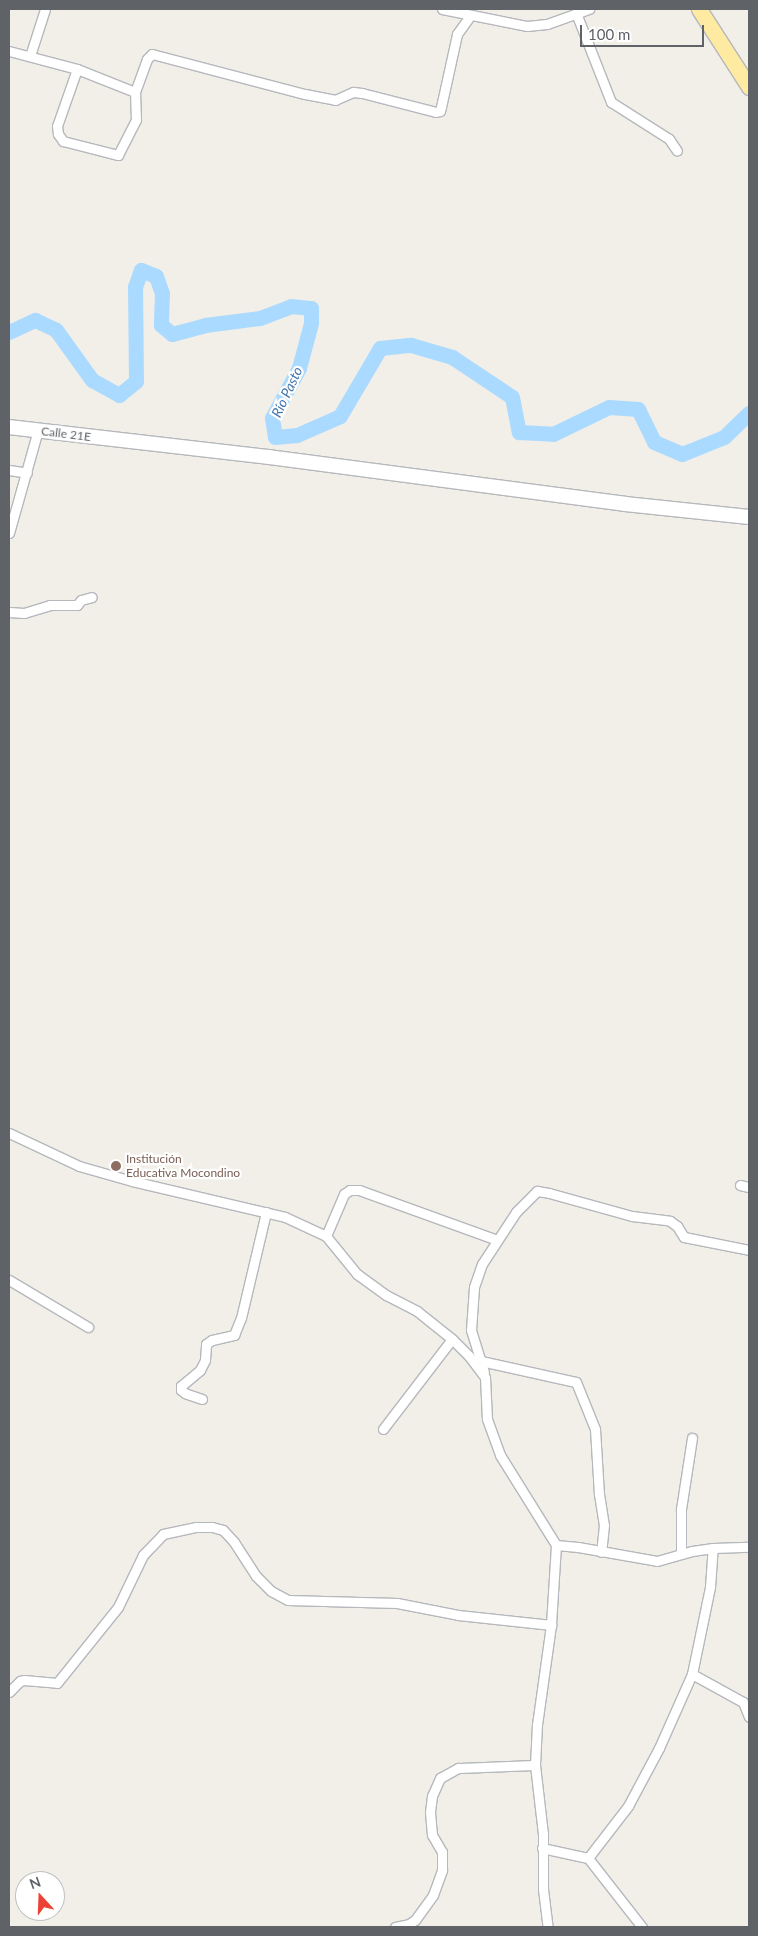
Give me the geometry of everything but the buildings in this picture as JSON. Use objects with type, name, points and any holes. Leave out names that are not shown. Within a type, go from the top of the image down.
[{"type":"highway","points":[[699,9],[749,87]]},
{"type":"main road","name":"Calle 21E","points":[[9,427],[269,457],[625,504],[749,517]]},
{"type":"street","points":[[30,56],[45,9]]},
{"type":"street","points":[[442,9],[527,26],[547,24],[589,9]]},
{"type":"street","points":[[576,13],[611,102],[669,139],[677,151]]},
{"type":"street","points":[[77,70],[57,126],[63,141],[118,155],[136,120],[135,92],[148,59],[152,54],[305,94],[335,100],[353,92],[362,93],[436,112],[440,111],[442,107],[457,34],[470,16]]},
{"type":"street","points":[[9,50],[77,70],[135,92]]},
{"type":"street","points":[[9,533],[12,513],[27,472],[38,430]]},
{"type":"street","points":[[9,470],[27,472]]},
{"type":"street","points":[[9,612],[24,613],[50,604],[77,605],[81,600],[92,597]]},
{"type":"street","points":[[9,1133],[79,1166],[132,1181],[285,1217],[326,1236],[357,1274],[386,1294],[417,1311],[452,1339],[469,1356],[485,1377]]},
{"type":"street","points":[[326,1236],[344,1194],[350,1190],[359,1190],[497,1240]]},
{"type":"street","points":[[548,1927],[543,1889],[542,1848],[535,1765],[537,1724],[551,1625],[556,1545],[500,1455],[487,1419],[485,1377],[471,1330],[474,1287],[482,1264],[497,1240],[516,1212],[537,1191],[632,1216],[670,1221],[677,1226],[684,1238],[749,1250]]},
{"type":"street","points":[[202,1399],[185,1393],[181,1386],[200,1370],[204,1360],[206,1344],[212,1340],[234,1335],[241,1318],[266,1212]]},
{"type":"street","points":[[9,1280],[88,1327]]},
{"type":"street","points":[[383,1429],[452,1339]]},
{"type":"street","points":[[481,1361],[576,1382],[595,1429],[599,1494],[604,1525],[601,1552]]},
{"type":"street","points":[[681,1554],[681,1509],[692,1438]]},
{"type":"street","points":[[9,1692],[20,1681],[24,1680],[57,1683],[118,1607],[143,1555],[163,1534],[196,1527],[212,1527],[223,1530],[234,1542],[256,1576],[271,1591],[288,1600],[397,1603],[458,1615],[551,1625]]},
{"type":"street","points":[[556,1545],[657,1561],[713,1548],[749,1547]]},
{"type":"street","points":[[588,1858],[628,1806],[659,1748],[692,1674],[710,1587],[713,1548]]},
{"type":"street","points":[[692,1674],[743,1702],[749,1717]]},
{"type":"street","points":[[395,1927],[409,1924],[415,1920],[433,1895],[442,1870],[442,1852],[432,1834],[430,1812],[432,1796],[440,1778],[458,1768],[535,1765]]},
{"type":"street","points":[[542,1848],[588,1858],[642,1927]]},
{"type":"waterway","name":"Río Pasto","points":[[9,332],[35,320],[56,330],[92,380],[119,395],[136,381],[135,287],[141,270],[156,276],[162,293],[161,325],[172,334],[205,325],[260,318],[291,306],[311,308],[311,323],[299,368],[272,418],[275,437],[297,435],[340,416],[380,348],[411,345],[452,357],[512,397],[519,432],[553,434],[609,407],[638,409],[654,442],[682,454],[724,437],[749,413]]},
{"type":"place","name":"Institución Educativa Mocondino","points":[[116,1166]]}]
